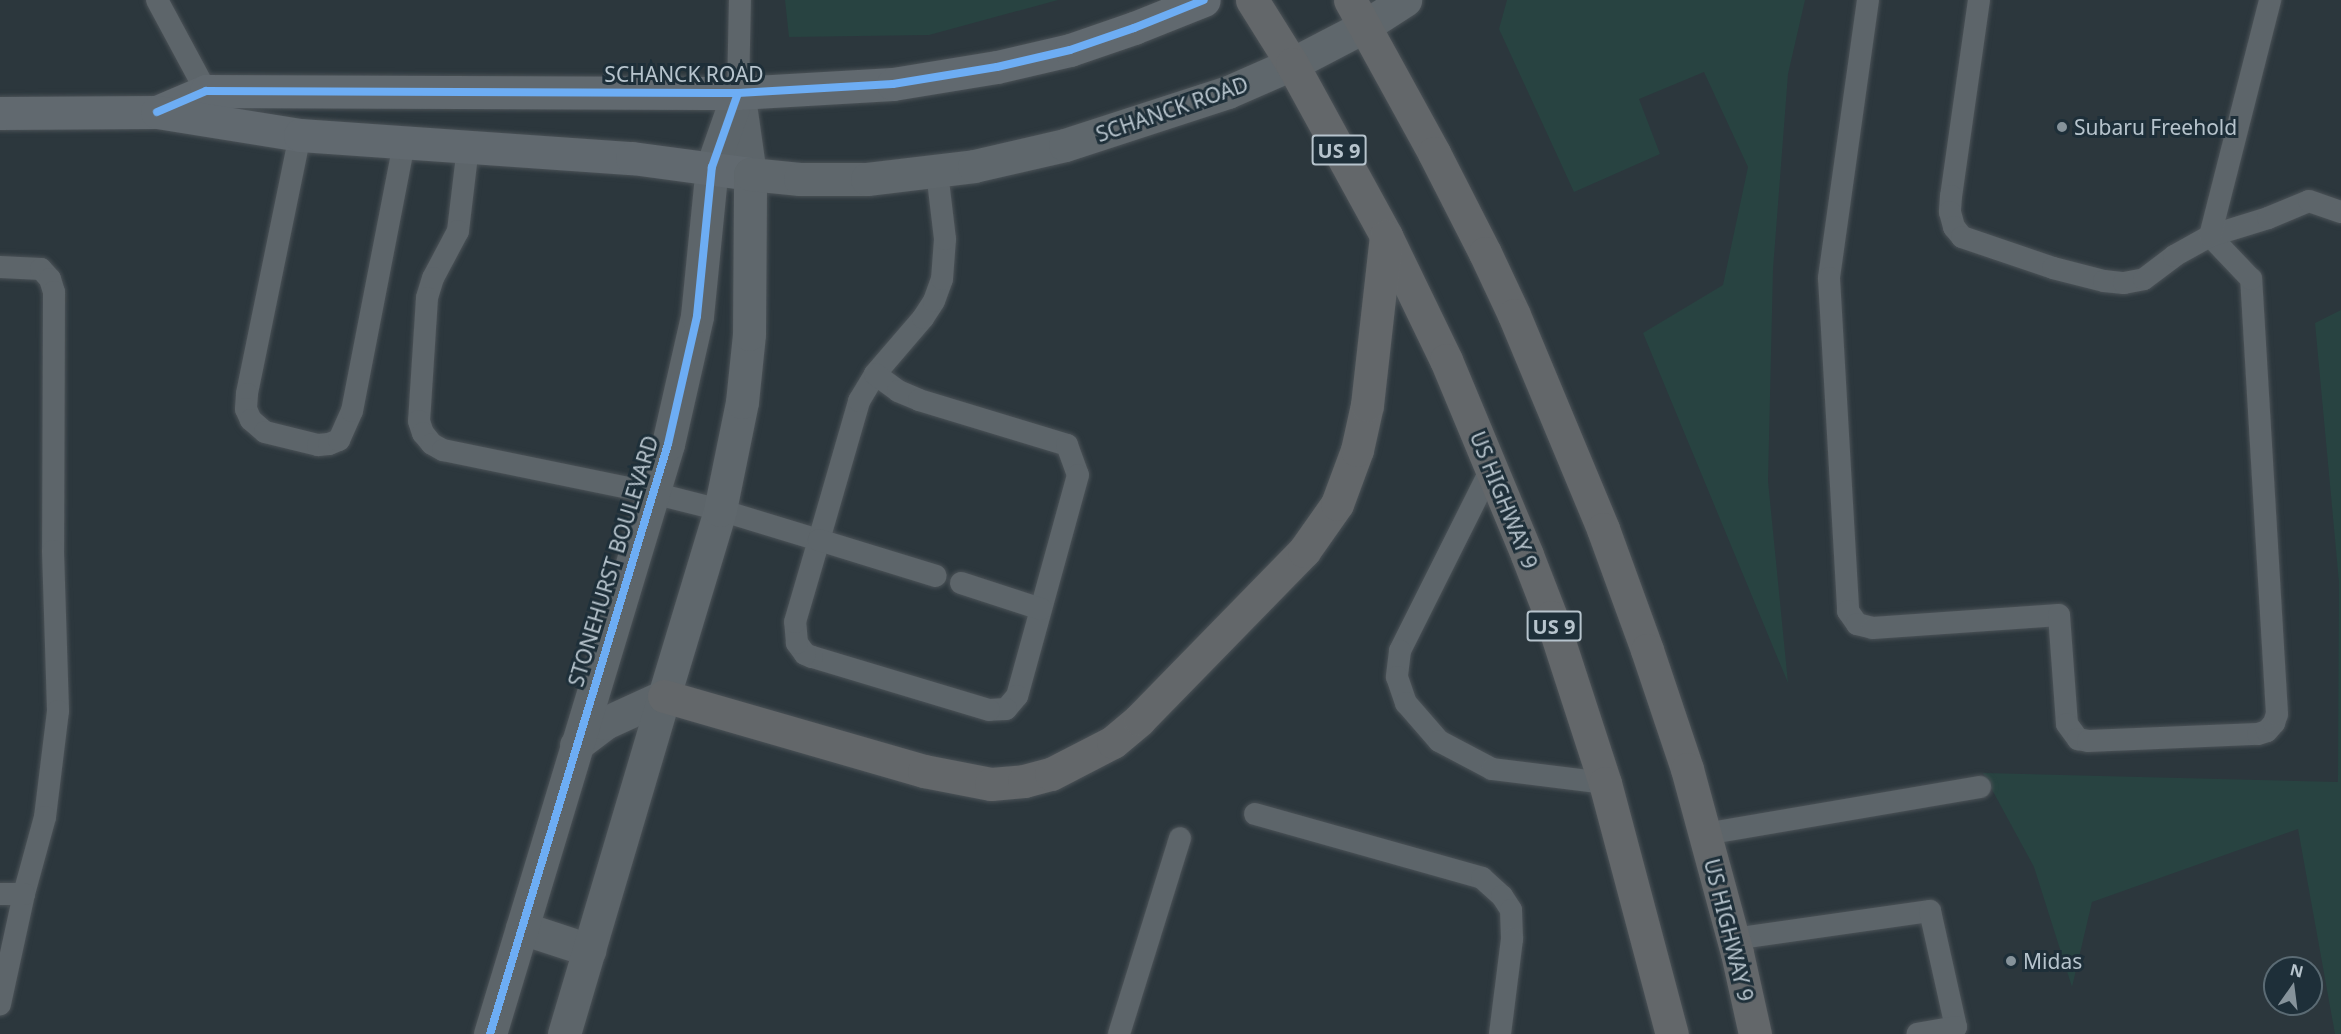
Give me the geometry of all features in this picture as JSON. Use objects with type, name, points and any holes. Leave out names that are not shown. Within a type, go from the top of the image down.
[{"type":"highway","name":"US HIGHWAY 9","points":[[1252,0],[1292,64],[1386,236],[1446,360],[1492,467],[1551,617],[1605,783],[1672,1034]]},
{"type":"highway","name":"US HIGHWAY 9","points":[[1357,13],[1434,153],[1514,315],[1603,529],[1687,769],[1733,939],[1755,1034]]},
{"type":"highway","points":[[664,696],[924,771],[991,784],[1024,781],[1051,774],[1113,742],[1140,719],[1304,551],[1336,504],[1357,450],[1367,405],[1386,236]]},
{"type":"main road","name":"SCHANCK ROAD","points":[[750,174],[800,179],[867,179],[937,172],[974,166],[1087,138],[1228,92],[1292,64],[1357,13],[1406,0]]},
{"type":"main road","points":[[664,696],[720,510],[742,402],[749,334],[750,174]]},
{"type":"street","name":"SCHANCK ROAD","points":[[157,112],[206,91],[738,93],[893,84],[997,67],[1070,50],[1204,0]]},
{"type":"street","name":"STONEHURST BOULEVARD","points":[[490,1034],[668,444],[697,316],[712,167],[738,93]]},
{"type":"street","points":[[738,93],[750,174]]},
{"type":"street","name":"SCHANCK ROAD","points":[[0,113],[157,112],[300,135],[632,158],[712,167],[750,174]]},
{"type":"street","points":[[576,745],[605,723],[664,696]]},
{"type":"street","points":[[564,1034],[664,696]]},
{"type":"street","points":[[522,928],[589,950]]},
{"type":"lane","points":[[157,0],[206,91]]},
{"type":"lane","points":[[738,93],[740,0]]},
{"type":"lane","points":[[1868,0],[1829,278],[1848,611],[1857,624],[1873,628],[2059,615],[2067,724],[2073,736],[2083,741],[2258,734],[2271,728],[2276,719],[2252,279],[2210,236]]},
{"type":"lane","points":[[1979,0],[1950,212],[1954,227],[1962,237],[2079,276],[2124,283],[2144,279],[2174,256],[2210,236],[2268,218],[2308,201],[2341,212]]},
{"type":"lane","points":[[2210,236],[2270,0]]},
{"type":"lane","points":[[300,135],[247,394],[246,409],[251,420],[265,432],[318,445],[339,440],[352,411],[404,143]]},
{"type":"lane","points":[[468,147],[458,231],[433,278],[427,298],[419,421],[423,433],[432,444],[443,450],[653,493],[720,510],[936,576]]},
{"type":"lane","points":[[875,374],[898,391],[918,400],[1067,445],[1078,475],[1017,696],[1010,706],[1000,710],[989,710],[812,657],[801,650],[794,630],[859,401],[875,374],[923,318],[934,301],[942,279],[945,239],[937,172]]},
{"type":"lane","points":[[0,267],[41,269],[50,279],[54,292],[53,551],[58,711],[45,817],[24,894],[0,1004]]},
{"type":"lane","points":[[1492,467],[1400,651],[1397,678],[1406,703],[1439,741],[1492,769],[1605,783]]},
{"type":"lane","points":[[961,583],[1041,609]]},
{"type":"lane","points":[[1705,834],[1980,787]]},
{"type":"lane","points":[[1255,814],[1482,878],[1502,896],[1511,910],[1512,939],[1500,1034]]},
{"type":"lane","points":[[1119,1034],[1180,838]]},
{"type":"lane","points":[[0,894],[24,894]]},
{"type":"lane","points":[[1733,939],[1930,911],[1956,1027],[1918,1034]]},
{"type":"green space","points":[[785,0],[1058,0],[929,35],[789,37]]},
{"type":"green space","points":[[1507,0],[1805,0],[1788,74],[1773,269],[1768,481],[1788,683],[1643,333],[1723,285],[1748,167],[1704,72],[1639,99],[1660,154],[1574,192],[1499,29]]},
{"type":"green space","points":[[2341,310],[2341,1034],[2335,1034],[2323,956],[2321,956],[2298,829],[2092,902],[2072,987],[2034,867],[1983,773],[2338,782],[2339,582],[2315,323]]},
{"type":"cycle path","points":[[157,112],[206,91],[738,93],[893,84],[997,67],[1070,50],[1204,0]]},
{"type":"cycle path","points":[[490,1034],[668,444],[697,316],[712,167],[738,93]]},
{"type":"place","name":"Subaru Freehold","points":[[2062,127]]},
{"type":"place","name":"Midas","points":[[2011,961]]}]
